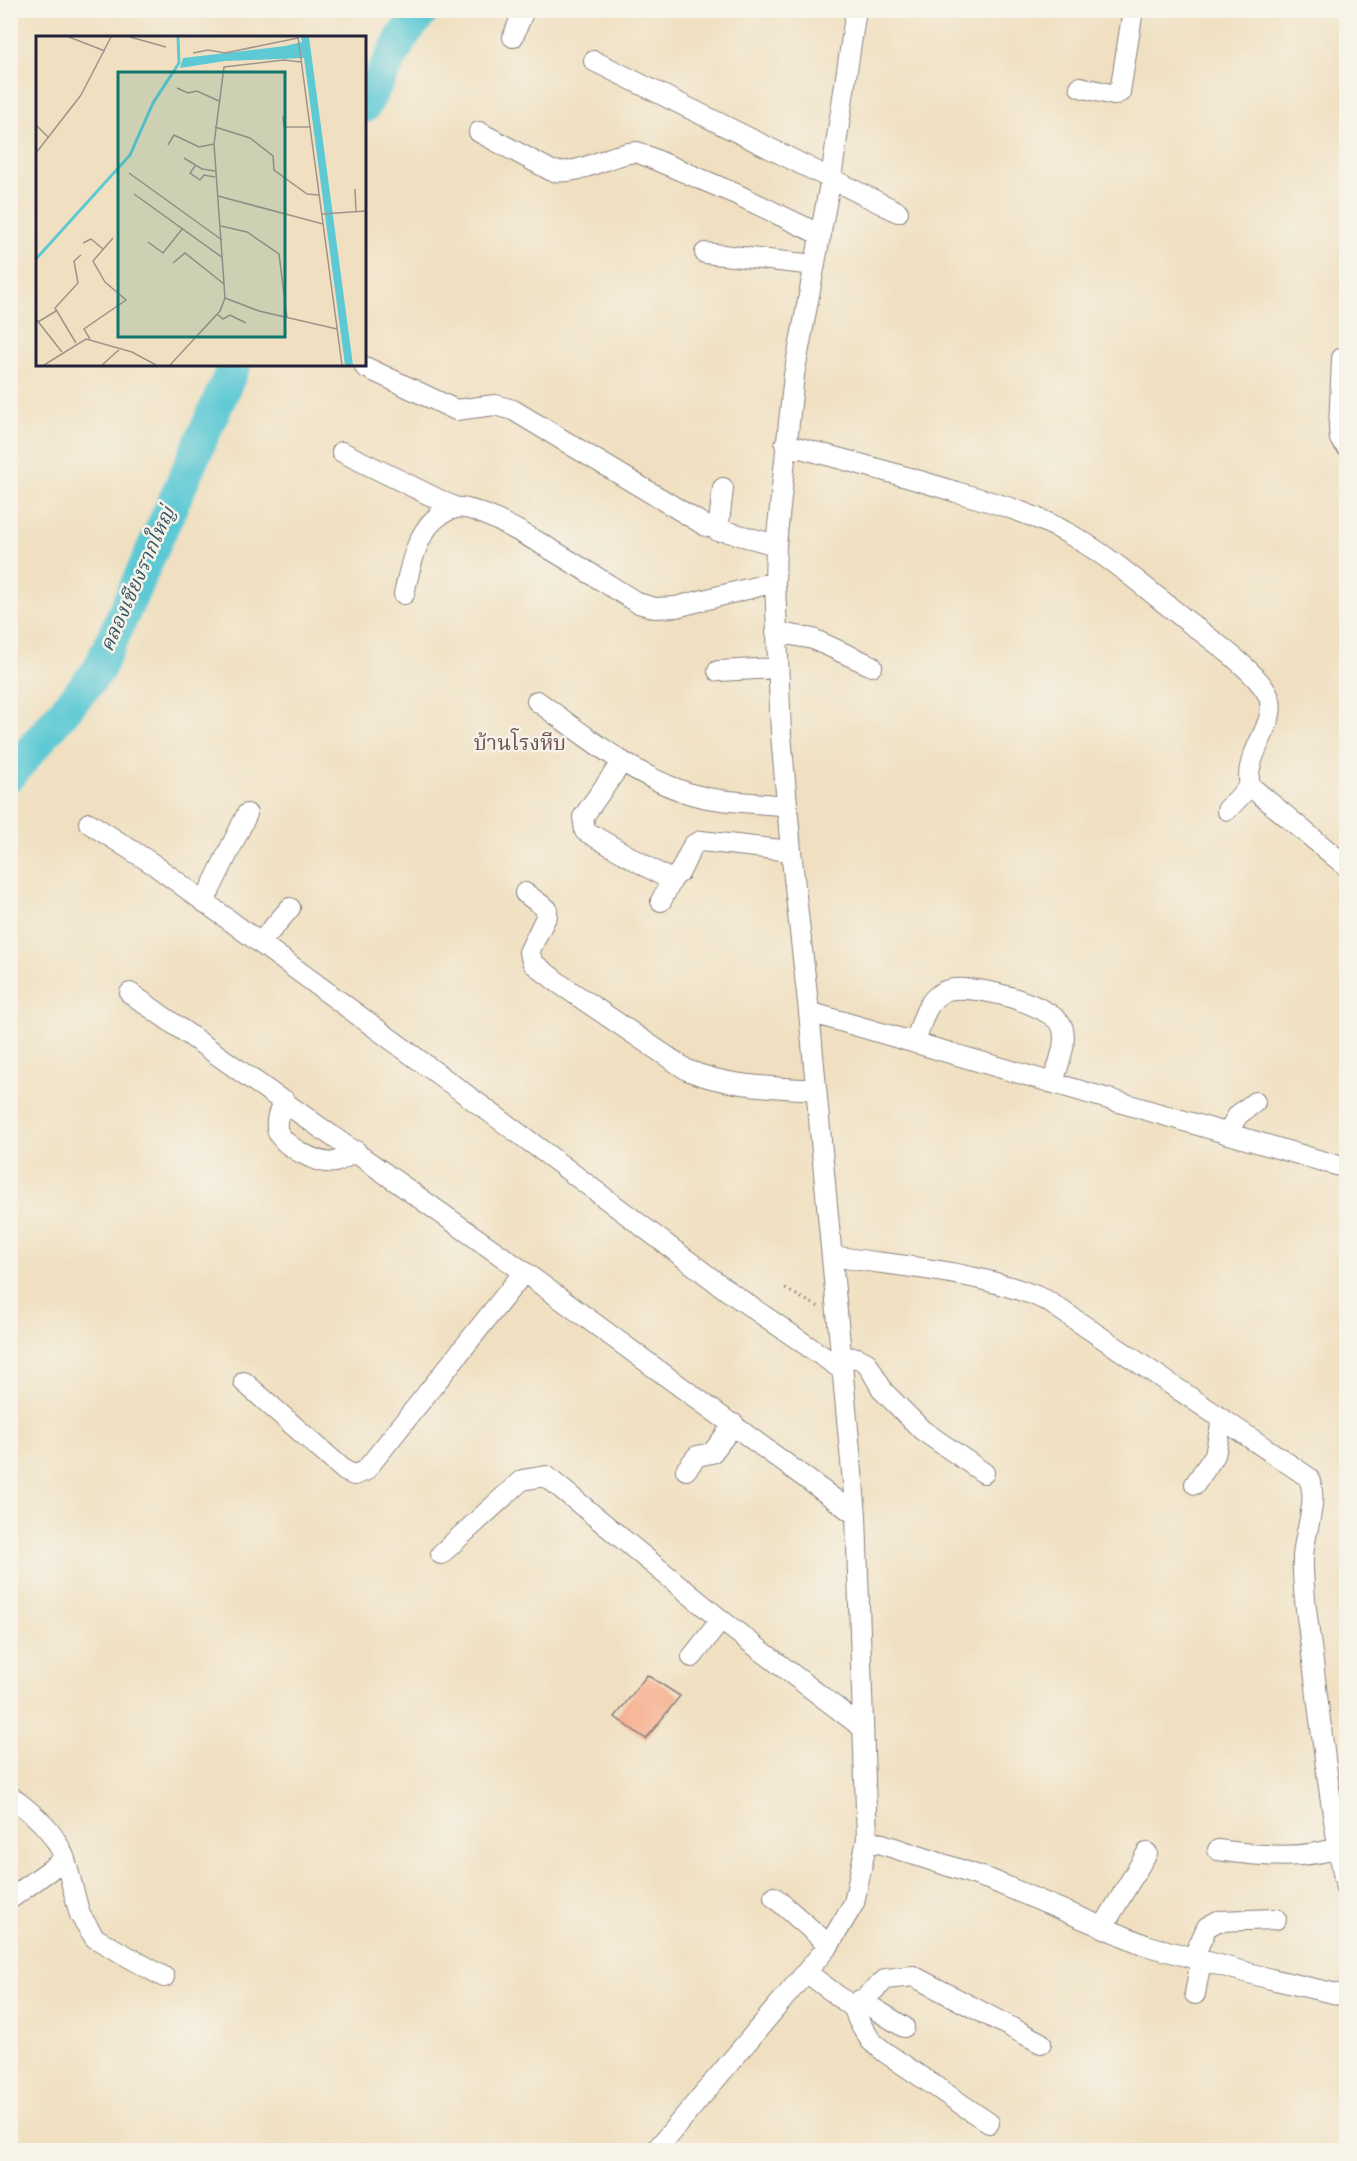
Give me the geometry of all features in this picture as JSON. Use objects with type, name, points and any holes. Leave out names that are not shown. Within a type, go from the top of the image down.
[{"type":"street","points":[[513,37],[525,10]]},
{"type":"street","points":[[656,2151],[830,1945],[854,1903],[867,1839],[856,1515],[809,1012],[790,851],[777,668],[775,582],[785,444],[794,375],[831,178],[856,10]]},
{"type":"street","points":[[1080,87],[1114,95],[1120,92],[1133,10]]},
{"type":"street","points":[[594,61],[898,212]]},
{"type":"street","points":[[480,132],[552,171],[565,173],[586,169],[622,153],[637,152],[726,190],[821,235]]},
{"type":"street","points":[[705,253],[815,265]]},
{"type":"street","points":[[1342,358],[1339,428],[1340,439],[1347,446]]},
{"type":"street","points":[[365,367],[456,410],[495,405],[513,411],[682,513],[718,531],[776,545]]},
{"type":"street","points":[[785,444],[1025,512],[1071,535],[1116,566],[1223,648],[1260,684],[1268,696],[1269,717],[1250,762],[1248,776],[1250,786],[1347,866]]},
{"type":"street","points":[[342,452],[456,508],[472,509],[501,522],[638,603],[655,608],[676,608],[775,582]]},
{"type":"street","points":[[718,531],[723,488]]},
{"type":"street","points":[[404,594],[411,560],[423,532],[443,514],[456,508]]},
{"type":"street","points":[[776,632],[813,639],[872,666]]},
{"type":"street","points":[[718,670],[777,668]]},
{"type":"street","points":[[537,700],[622,762],[682,792],[787,806]]},
{"type":"street","points":[[622,762],[584,817],[585,831],[665,877],[673,878]]},
{"type":"street","points":[[1227,810],[1250,786]]},
{"type":"street","points":[[204,902],[247,814]]},
{"type":"street","points":[[89,823],[153,864],[261,943],[728,1291],[840,1363],[858,1358],[867,1363],[883,1391],[922,1430],[984,1473]]},
{"type":"street","points":[[661,901],[673,878],[680,872],[693,845],[701,841],[790,851]]},
{"type":"street","points":[[525,893],[547,909],[547,915],[529,952],[533,963],[560,984],[687,1070],[748,1085],[816,1090]]},
{"type":"street","points":[[261,943],[290,908]]},
{"type":"street","points":[[915,1043],[929,1003],[943,992],[959,988],[986,990],[1046,1010],[1057,1017],[1063,1030],[1063,1045],[1053,1083]]},
{"type":"street","points":[[130,993],[356,1151],[856,1515]]},
{"type":"street","points":[[809,1012],[1347,1168]]},
{"type":"street","points":[[284,1100],[277,1119],[277,1130],[284,1142],[319,1160],[332,1162],[356,1151]]},
{"type":"street","points":[[1227,1134],[1238,1115],[1255,1102]]},
{"type":"street","points":[[832,1256],[978,1278],[1018,1288],[1046,1300],[1308,1477],[1312,1486],[1313,1498],[1305,1533],[1304,1579],[1330,1805],[1342,1846],[1347,1888]]},
{"type":"street","points":[[244,1382],[345,1471],[354,1475],[365,1471],[524,1272]]},
{"type":"street","points":[[1196,1485],[1215,1455],[1222,1420]]},
{"type":"street","points":[[686,1470],[697,1456],[712,1453],[718,1448],[734,1424]]},
{"type":"street","points":[[441,1554],[522,1480],[546,1476],[721,1620],[863,1728]]},
{"type":"street","points":[[692,1657],[721,1620]]},
{"type":"street","points":[[10,1796],[42,1821],[57,1840],[54,1867],[95,1938],[164,1977]]},
{"type":"street","points":[[867,1839],[991,1880],[1145,1945],[1347,1996]]},
{"type":"street","points":[[1218,1850],[1260,1856],[1299,1855],[1342,1846]]},
{"type":"street","points":[[1103,1927],[1147,1853]]},
{"type":"street","points":[[10,1899],[54,1867]]},
{"type":"street","points":[[774,1897],[830,1945]]},
{"type":"street","points":[[1196,1994],[1197,1959],[1207,1928],[1218,1921],[1276,1918]]},
{"type":"street","points":[[806,1972],[857,2004],[904,2027]]},
{"type":"street","points":[[857,2004],[885,1979],[913,1976],[1041,2043]]},
{"type":"street","points":[[857,2004],[858,2020],[871,2041],[989,2123]]},
{"type":"path","points":[[785,1289],[837,1316]]},
{"type":"building","points":[[647,1675],[680,1696],[646,1739],[615,1717]]},
{"type":"waterway","name":"คลองเชียงรากใหญ่","points":[[366,103],[403,36],[424,10]]},
{"type":"waterway","name":"คลองเชียงรากใหญ่","points":[[10,775],[98,671],[234,366]]},
{"type":"district","name":"บ้านโรงหีบ","points":[[520,745]]}]
